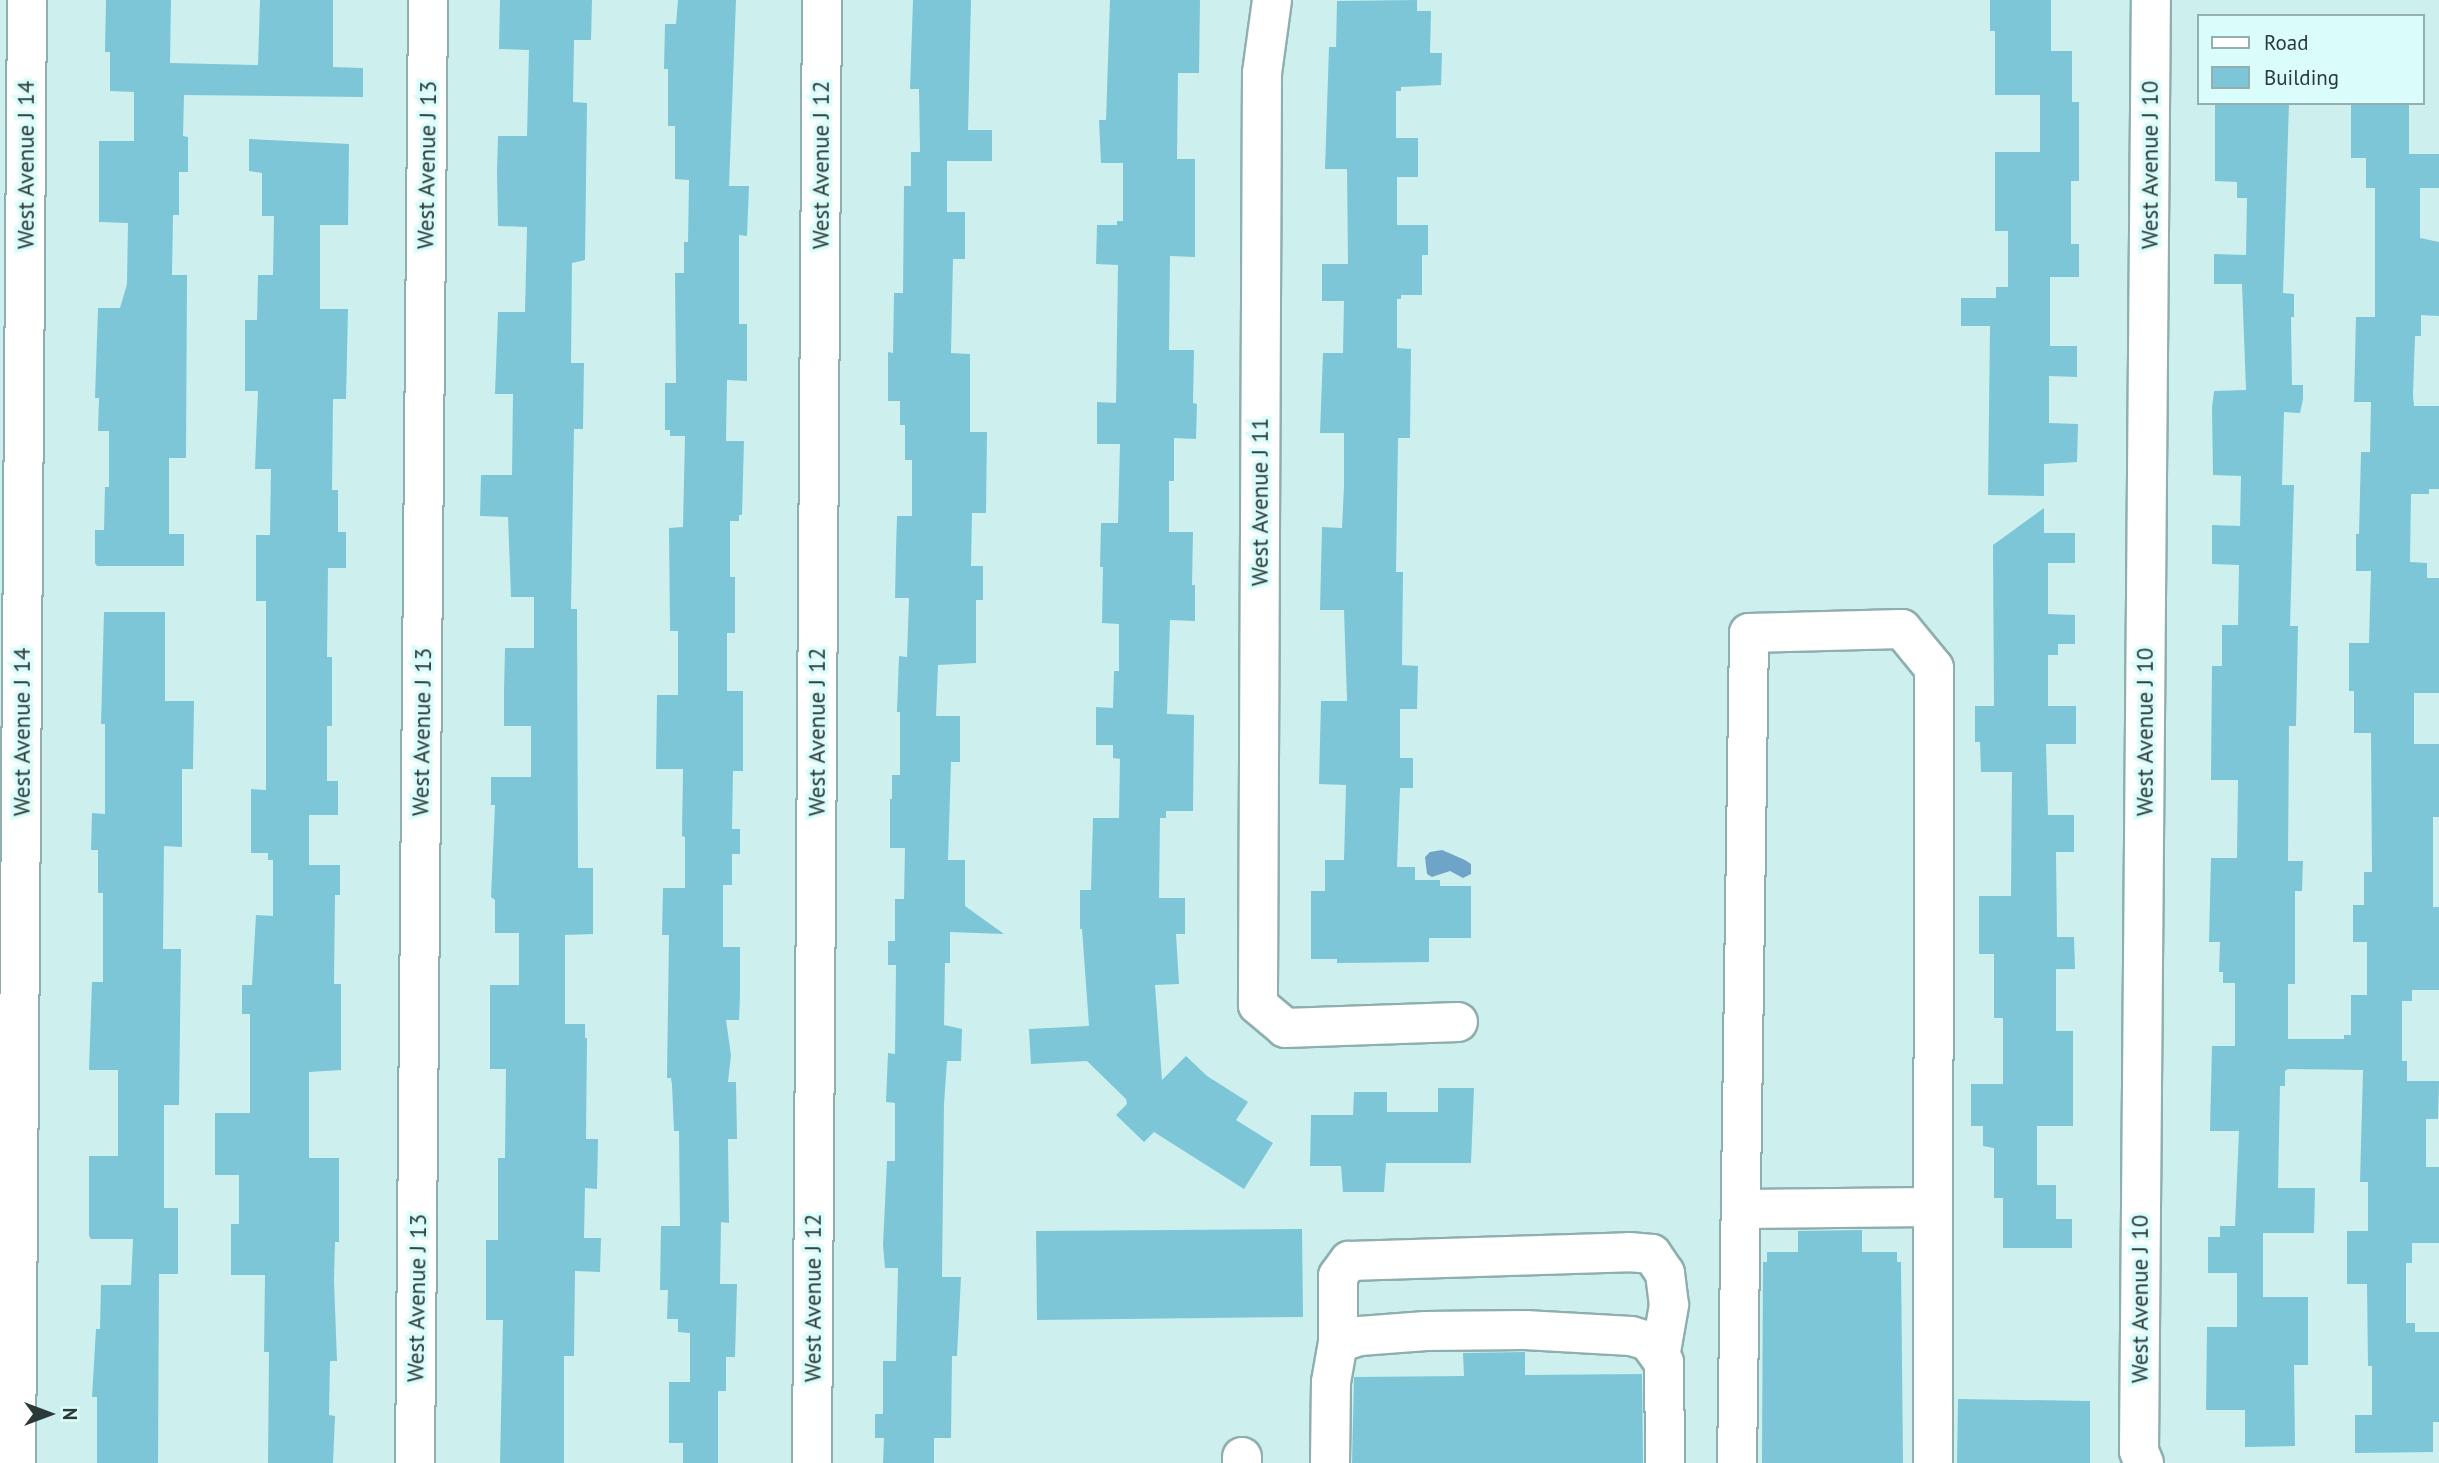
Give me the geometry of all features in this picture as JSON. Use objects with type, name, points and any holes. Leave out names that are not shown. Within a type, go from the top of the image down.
[{"type":"street","name":"West Avenue J 14","points":[[16,1463],[27,0]]},
{"type":"street","name":"West Avenue J 13","points":[[415,1463],[428,0]]},
{"type":"street","name":"West Avenue J 12","points":[[812,1463],[822,0]]},
{"type":"street","name":"West Avenue J 11","points":[[1272,0],[1262,73],[1258,1005],[1285,1028],[1458,1022]]},
{"type":"street","name":"West Avenue J 10","points":[[2144,1463],[2139,1451],[2151,0]]},
{"type":"street","points":[[1737,1463],[1749,633],[1902,629],[1934,668],[1933,1463]]},
{"type":"street","points":[[1741,1209],[1933,1207]]},
{"type":"street","points":[[1330,1463],[1331,1382],[1338,1343],[1338,1276],[1349,1261],[1629,1252],[1652,1254],[1665,1273],[1669,1305],[1660,1357]]},
{"type":"street","points":[[1338,1343],[1360,1336],[1426,1331],[1525,1330],[1631,1336],[1648,1341],[1664,1362],[1665,1463]]},
{"type":"water","points":[[1442,850],[1471,864],[1471,874],[1463,878],[1450,871],[1432,877],[1427,874],[1425,857],[1430,852]]},
{"type":"building","points":[[106,0],[171,0],[170,63],[258,65],[260,0],[333,0],[333,67],[363,68],[363,97],[184,95],[183,136],[188,137],[188,172],[179,172],[179,215],[173,215],[172,275],[187,275],[186,458],[169,458],[169,534],[184,534],[184,566],[97,566],[95,563],[95,530],[104,530],[105,487],[109,487],[109,431],[98,431],[99,398],[95,398],[98,308],[120,308],[127,284],[128,223],[99,222],[99,141],[134,141],[134,92],[110,91],[110,52],[105,52]]},
{"type":"building","points":[[500,0],[592,0],[591,40],[574,40],[573,102],[587,103],[585,260],[572,263],[571,363],[584,363],[583,429],[574,429],[571,609],[577,609],[578,868],[593,868],[593,934],[565,935],[565,1024],[585,1024],[586,1139],[598,1139],[597,1189],[585,1188],[584,1238],[601,1238],[600,1272],[575,1271],[574,1356],[564,1356],[564,1463],[500,1463],[503,1320],[486,1320],[486,1240],[498,1240],[498,1158],[505,1158],[506,1069],[490,1069],[490,985],[519,985],[519,933],[495,933],[495,900],[491,897],[495,805],[491,805],[491,777],[531,777],[531,726],[504,726],[505,648],[534,648],[534,597],[511,597],[508,517],[480,516],[481,475],[512,475],[513,394],[495,394],[498,312],[525,312],[527,227],[498,226],[497,171],[498,136],[527,136],[529,50],[499,49]]},
{"type":"building","points":[[678,0],[736,0],[729,186],[749,186],[747,236],[739,235],[739,324],[747,324],[747,381],[727,380],[726,441],[744,441],[742,515],[739,515],[739,521],[730,521],[730,577],[735,577],[735,633],[727,633],[727,691],[743,691],[743,771],[733,771],[732,829],[740,829],[740,854],[732,854],[732,885],[723,885],[723,947],[740,947],[740,996],[739,1020],[726,1020],[731,1055],[728,1082],[736,1082],[737,1139],[728,1139],[729,1223],[721,1222],[720,1284],[737,1284],[735,1357],[726,1357],[726,1391],[718,1391],[718,1463],[683,1463],[683,1443],[669,1443],[669,1382],[690,1382],[690,1333],[678,1332],[678,1319],[667,1319],[668,1290],[660,1290],[661,1226],[680,1226],[679,1131],[674,1131],[672,1085],[671,1078],[667,1078],[669,935],[662,935],[663,888],[685,888],[685,837],[682,836],[683,769],[656,769],[657,695],[678,695],[678,631],[670,631],[669,528],[683,527],[685,436],[670,436],[670,430],[665,430],[665,383],[676,383],[675,273],[684,273],[684,242],[688,242],[689,180],[675,179],[675,126],[668,126],[668,69],[664,69],[665,24],[676,24]]},
{"type":"building","points":[[913,0],[971,0],[968,130],[992,130],[992,161],[947,161],[947,212],[965,212],[965,259],[953,259],[951,353],[970,354],[970,432],[987,432],[986,513],[972,513],[971,566],[983,566],[983,600],[976,600],[976,663],[938,665],[936,716],[960,716],[960,762],[951,762],[948,860],[965,860],[965,906],[1004,934],[950,932],[950,963],[945,963],[944,1025],[962,1029],[961,1061],[947,1061],[944,1104],[942,1277],[961,1277],[957,1356],[952,1356],[951,1438],[934,1438],[934,1463],[883,1463],[884,1438],[875,1438],[875,1414],[883,1414],[883,1361],[896,1361],[898,1268],[885,1268],[883,1245],[887,1161],[895,1161],[895,1103],[886,1102],[888,1053],[895,1054],[896,965],[888,965],[888,941],[895,941],[895,899],[904,899],[905,848],[890,848],[890,799],[892,775],[900,775],[900,712],[897,712],[899,656],[907,657],[909,598],[895,598],[897,516],[912,516],[912,460],[905,460],[905,425],[900,425],[900,401],[888,401],[888,352],[893,353],[894,293],[903,293],[904,186],[911,186],[911,152],[920,152],[919,89],[910,89]]},
{"type":"building","points":[[1110,0],[1200,0],[1199,73],[1178,73],[1177,159],[1195,159],[1195,257],[1170,256],[1169,350],[1194,350],[1193,403],[1197,404],[1196,439],[1174,438],[1174,481],[1169,481],[1169,532],[1193,532],[1192,585],[1195,585],[1195,621],[1170,620],[1167,714],[1194,715],[1193,811],[1166,811],[1166,818],[1160,818],[1159,898],[1185,898],[1185,934],[1176,934],[1179,984],[1155,985],[1162,1080],[1186,1056],[1207,1076],[1248,1102],[1236,1120],[1273,1143],[1244,1189],[1154,1132],[1144,1142],[1116,1115],[1127,1104],[1126,1099],[1087,1061],[1031,1064],[1029,1029],[1089,1026],[1080,929],[1080,890],[1091,890],[1093,818],[1119,818],[1120,759],[1113,758],[1113,745],[1096,745],[1096,707],[1113,708],[1114,671],[1119,671],[1119,624],[1102,623],[1103,567],[1100,567],[1101,523],[1118,523],[1120,444],[1097,444],[1097,402],[1116,403],[1118,265],[1096,264],[1097,225],[1117,225],[1117,221],[1123,221],[1123,163],[1101,163],[1099,120],[1106,120]]},
{"type":"building","points":[[1417,0],[1417,11],[1431,11],[1430,53],[1442,53],[1441,85],[1401,87],[1401,91],[1396,91],[1396,138],[1418,138],[1418,177],[1397,177],[1397,225],[1428,225],[1428,255],[1422,255],[1422,295],[1401,295],[1401,299],[1397,299],[1397,348],[1411,349],[1410,438],[1398,438],[1396,572],[1403,572],[1402,665],[1418,666],[1417,709],[1400,709],[1400,758],[1413,758],[1413,788],[1400,788],[1397,867],[1415,867],[1415,880],[1440,880],[1440,886],[1471,886],[1471,938],[1429,938],[1429,962],[1337,963],[1337,959],[1311,959],[1311,891],[1325,891],[1325,860],[1344,860],[1346,785],[1319,784],[1321,701],[1347,701],[1344,610],[1320,610],[1322,527],[1342,528],[1344,486],[1344,433],[1320,433],[1323,353],[1343,353],[1344,301],[1322,301],[1322,264],[1348,264],[1347,169],[1325,169],[1329,47],[1336,47],[1337,1]]},
{"type":"building","points":[[1990,0],[2051,0],[2051,51],[2072,51],[2072,102],[2079,102],[2079,181],[2071,181],[2071,244],[2079,244],[2079,277],[2050,277],[2050,346],[2077,346],[2077,377],[2049,376],[2049,423],[2078,424],[2077,462],[2044,464],[2044,496],[1988,495],[1990,326],[1961,326],[1961,298],[1996,298],[1996,287],[2008,287],[2008,231],[1995,231],[1995,152],[2040,152],[2040,95],[1995,95],[1995,31],[1990,31]]},
{"type":"building","points":[[2215,105],[2289,105],[2283,293],[2294,294],[2294,317],[2291,317],[2292,385],[2303,385],[2303,399],[2300,413],[2284,412],[2282,485],[2294,485],[2290,626],[2298,626],[2296,726],[2289,726],[2288,861],[2303,861],[2302,891],[2295,891],[2295,984],[2288,984],[2288,1039],[2344,1039],[2344,1035],[2351,1035],[2351,995],[2367,995],[2367,942],[2353,942],[2353,905],[2364,905],[2364,872],[2372,872],[2371,733],[2354,733],[2354,691],[2349,691],[2349,643],[2369,643],[2371,571],[2356,571],[2356,534],[2359,534],[2361,452],[2370,452],[2371,402],[2354,402],[2356,317],[2375,317],[2375,188],[2366,188],[2366,158],[2351,158],[2351,105],[2409,105],[2409,154],[2439,154],[2439,188],[2420,188],[2420,238],[2439,242],[2439,316],[2421,315],[2421,336],[2415,336],[2413,395],[2414,406],[2439,406],[2439,489],[2429,489],[2429,494],[2411,494],[2410,562],[2427,563],[2427,578],[2439,578],[2439,693],[2414,693],[2414,744],[2439,744],[2439,817],[2433,817],[2433,907],[2439,907],[2439,990],[2412,990],[2412,1001],[2402,1001],[2402,1061],[2407,1061],[2407,1081],[2439,1081],[2438,1119],[2426,1119],[2426,1167],[2439,1167],[2439,1243],[2412,1243],[2412,1263],[2406,1263],[2406,1323],[2415,1323],[2415,1332],[2439,1332],[2439,1422],[2433,1422],[2433,1452],[2355,1453],[2355,1415],[2372,1415],[2372,1366],[2368,1366],[2367,1284],[2347,1284],[2347,1231],[2368,1231],[2368,1182],[2360,1182],[2363,1070],[2288,1069],[2285,1071],[2285,1086],[2280,1086],[2278,1188],[2315,1188],[2314,1233],[2263,1233],[2263,1297],[2308,1297],[2308,1365],[2294,1365],[2295,1446],[2245,1447],[2245,1410],[2206,1410],[2207,1327],[2237,1327],[2237,1273],[2208,1273],[2208,1237],[2220,1237],[2220,1226],[2235,1226],[2239,1131],[2210,1131],[2212,1046],[2235,1046],[2235,983],[2223,983],[2223,972],[2219,972],[2220,942],[2209,942],[2211,858],[2237,858],[2238,780],[2211,780],[2212,666],[2222,666],[2222,625],[2238,625],[2239,565],[2212,564],[2212,525],[2240,526],[2241,476],[2213,475],[2212,408],[2214,391],[2246,390],[2242,284],[2214,284],[2214,254],[2246,255],[2247,198],[2237,198],[2237,182],[2215,181]]},
{"type":"building","points":[[249,139],[349,144],[348,225],[320,225],[320,309],[348,309],[346,399],[333,399],[332,490],[338,490],[338,532],[346,532],[346,568],[328,568],[327,657],[332,657],[332,726],[327,726],[327,781],[338,781],[338,815],[309,815],[309,865],[340,865],[340,895],[335,895],[334,984],[341,984],[341,1070],[309,1072],[309,1158],[339,1158],[339,1242],[335,1242],[334,1281],[337,1361],[330,1361],[329,1415],[335,1416],[333,1463],[268,1463],[269,1352],[264,1352],[265,1275],[231,1275],[231,1224],[239,1224],[239,1175],[215,1175],[215,1113],[250,1113],[250,1014],[242,1014],[242,985],[252,985],[256,915],[273,916],[273,860],[268,860],[268,853],[251,853],[251,789],[266,790],[266,601],[256,601],[256,535],[270,535],[271,469],[255,469],[258,391],[245,391],[245,320],[257,320],[258,275],[273,275],[274,216],[262,216],[262,173],[249,171]]},
{"type":"building","points":[[2044,508],[2044,533],[2075,533],[2075,563],[2048,563],[2048,614],[2075,615],[2075,644],[2058,644],[2058,655],[2048,655],[2048,706],[2076,706],[2076,744],[2046,744],[2048,815],[2074,815],[2074,852],[2056,852],[2057,937],[2074,937],[2075,969],[2056,969],[2056,1031],[2073,1031],[2073,1126],[2037,1126],[2037,1185],[2056,1185],[2056,1219],[2072,1219],[2072,1248],[2003,1248],[2003,1198],[1994,1198],[1994,1148],[1983,1146],[1983,1126],[1971,1126],[1971,1084],[2003,1084],[2003,1018],[1994,1018],[1994,954],[1979,954],[1979,896],[2011,896],[2012,772],[1981,772],[1980,742],[1975,742],[1975,706],[1994,706],[1993,545]]},
{"type":"building","points":[[104,612],[165,612],[165,701],[194,701],[193,769],[182,769],[182,847],[164,846],[163,949],[181,949],[179,1105],[164,1105],[164,1208],[178,1208],[178,1274],[159,1274],[158,1463],[97,1463],[97,1397],[92,1397],[96,1329],[100,1329],[101,1285],[131,1285],[133,1239],[91,1239],[89,1236],[89,1156],[118,1156],[118,1070],[89,1070],[92,982],[103,982],[103,893],[98,893],[98,850],[91,850],[92,813],[105,814],[105,724],[101,724]]},
{"type":"building","points":[[1438,1088],[1474,1088],[1471,1163],[1386,1163],[1384,1192],[1343,1192],[1341,1166],[1310,1166],[1311,1115],[1353,1115],[1354,1092],[1387,1092],[1387,1112],[1438,1112]]},
{"type":"building","points":[[1302,1229],[1303,1317],[1037,1320],[1036,1231]]},
{"type":"building","points":[[1862,1230],[1862,1252],[1897,1252],[1897,1262],[1901,1262],[1903,1463],[1762,1463],[1763,1262],[1767,1262],[1767,1252],[1798,1252],[1798,1231]]},
{"type":"building","points":[[1525,1352],[1525,1375],[1642,1374],[1643,1463],[1352,1463],[1354,1377],[1464,1376],[1463,1353]]},
{"type":"building","points":[[1958,1399],[2090,1401],[2090,1463],[1957,1463]]}]
